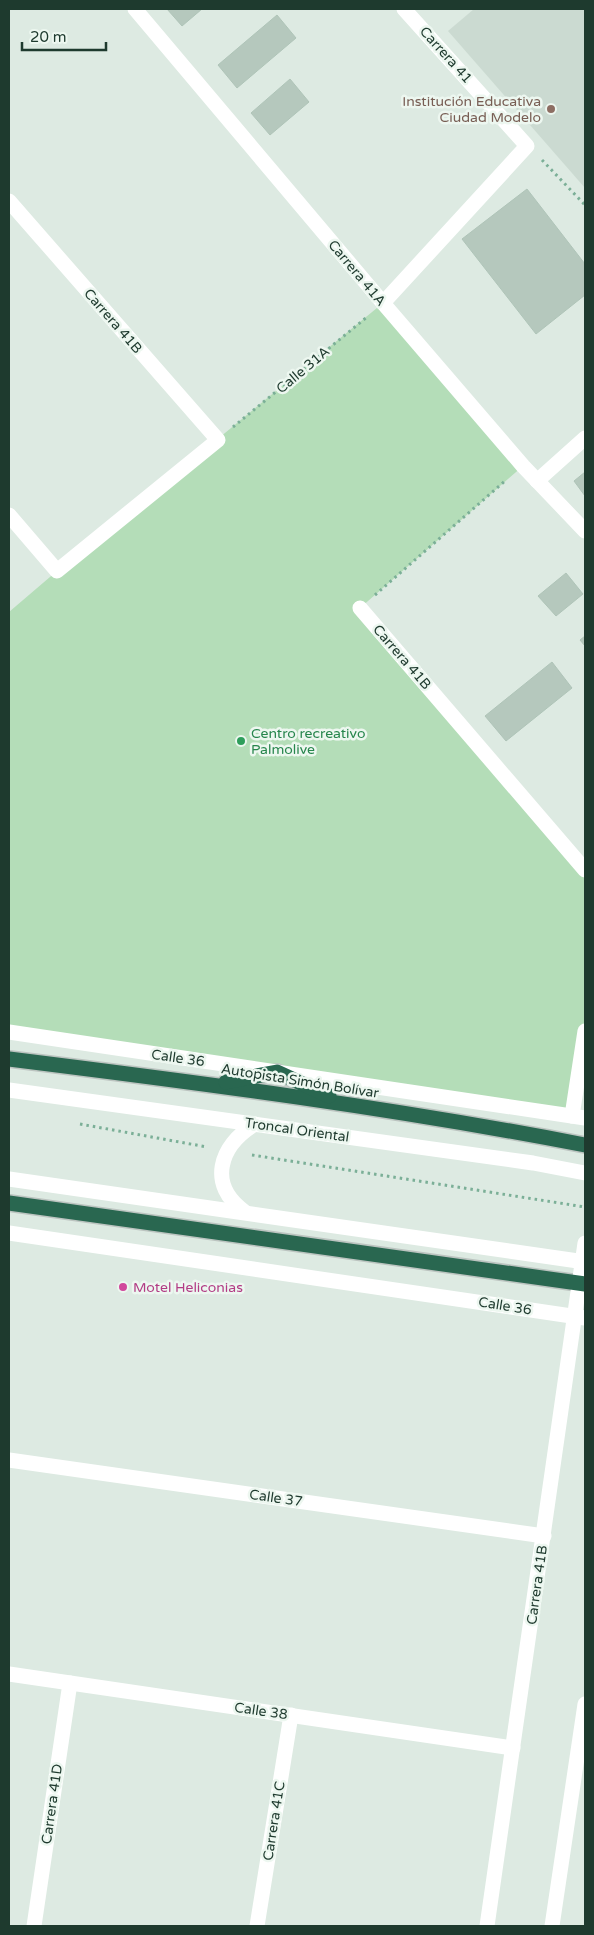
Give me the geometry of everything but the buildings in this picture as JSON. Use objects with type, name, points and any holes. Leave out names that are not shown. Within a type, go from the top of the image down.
[{"type":"highway","name":"Autopista Simón Bolívar","points":[[9,1059],[215,1084],[347,1104],[585,1145]]},
{"type":"highway","points":[[215,1084],[277,1072],[347,1104]]},
{"type":"highway","points":[[9,1203],[582,1283]]},
{"type":"street","name":"Carrera 41A","points":[[135,9],[383,304],[523,466],[585,531]]},
{"type":"street","name":"Carrera 41","points":[[404,9],[527,146]]},
{"type":"street","points":[[383,304],[527,146]]},
{"type":"street","name":"Carrera 41B","points":[[9,201],[218,440]]},
{"type":"street","points":[[537,481],[585,438]]},
{"type":"street","points":[[9,516],[56,571],[218,440]]},
{"type":"street","name":"Carrera 41B","points":[[360,608],[585,870]]},
{"type":"street","name":"Calle 36","points":[[9,1032],[578,1117]]},
{"type":"street","points":[[578,1117],[585,1032]]},
{"type":"street","name":"Troncal Oriental","points":[[9,1090],[533,1163],[585,1173]]},
{"type":"street","points":[[245,1212],[230,1198],[223,1183],[222,1168],[226,1151],[243,1132],[255,1124]]},
{"type":"street","points":[[9,1179],[584,1262]]},
{"type":"street","name":"Calle 36","points":[[9,1232],[580,1318]]},
{"type":"street","name":"Carrera 41B","points":[[487,1926],[544,1536],[580,1318],[585,1243]]},
{"type":"street","name":"Calle 37","points":[[9,1460],[544,1536]]},
{"type":"street","name":"Calle 38","points":[[9,1674],[513,1748]]},
{"type":"street","name":"Carrera 41D","points":[[34,1926],[70,1683]]},
{"type":"street","points":[[552,1926],[581,1759],[585,1704]]},
{"type":"street","name":"Carrera 41C","points":[[257,1926],[291,1715]]},
{"type":"path","points":[[527,146],[585,205]]},
{"type":"path","name":"Calle 31A","points":[[218,440],[383,304]]},
{"type":"path","points":[[360,608],[523,466]]},
{"type":"path","points":[[75,1123],[226,1151],[585,1207]]},
{"type":"shaded area","name":"Institución Educativa Ciudad Modelo","points":[[474,9],[585,9],[585,188],[448,31]]},
{"type":"green space","name":"Centro recreativo Palmolive","points":[[383,303],[523,466],[360,608],[585,870],[585,1031],[572,1116],[9,1032],[9,612]]},
{"type":"place","name":"Institución Educativa Ciudad Modelo","points":[[551,109]]},
{"type":"place","name":"Centro recreativo Palmolive","points":[[241,741]]},
{"type":"place","name":"Motel Heliconias","points":[[123,1287]]}]
